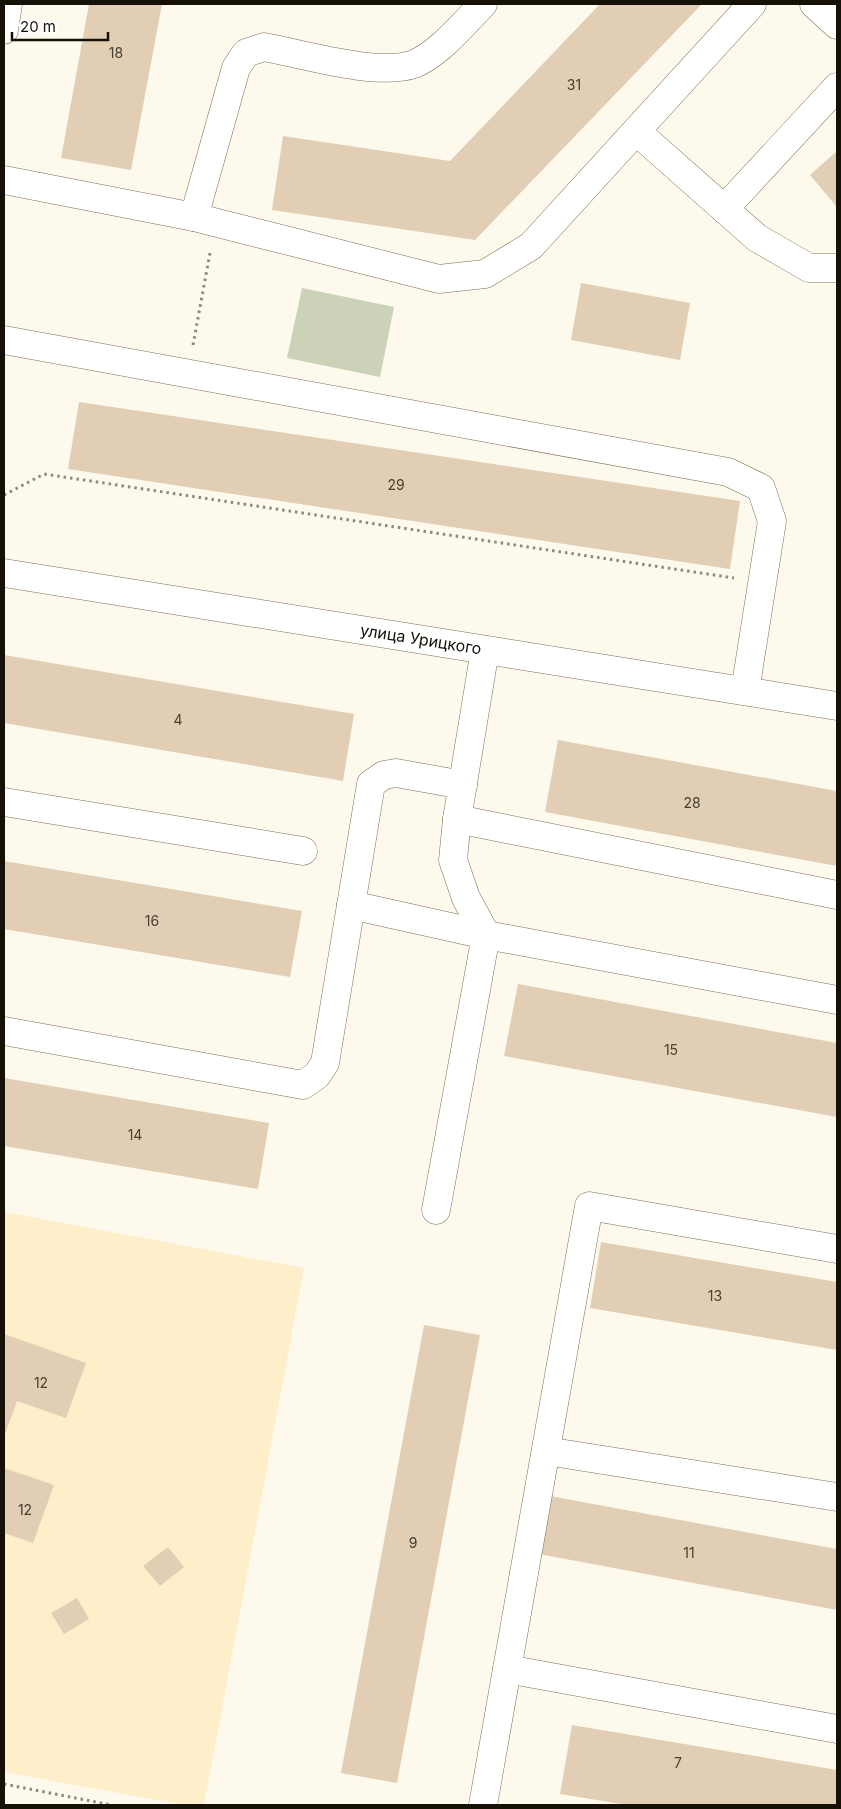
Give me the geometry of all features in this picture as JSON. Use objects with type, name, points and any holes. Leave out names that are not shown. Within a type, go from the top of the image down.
[{"type":"street","points":[[4,30],[8,4]]},
{"type":"street","points":[[205,220],[236,68],[246,54],[264,47],[379,69],[414,64],[441,46],[483,4]]},
{"type":"street","points":[[4,180],[205,220],[439,279],[485,274],[531,246],[752,4]]},
{"type":"street","points":[[814,4],[837,25]]},
{"type":"street","points":[[724,209],[837,86]]},
{"type":"street","points":[[636,132],[756,238],[809,268],[837,268]]},
{"type":"street","points":[[4,340],[728,472],[761,488],[772,521],[745,691]]},
{"type":"street","name":"улица Урицкого","points":[[4,573],[837,706]]},
{"type":"street","points":[[436,1210],[486,935],[466,898],[453,860],[457,819],[485,650]]},
{"type":"street","points":[[4,1031],[303,1085],[317,1075],[325,1063],[370,784],[384,775],[396,773],[463,785]]},
{"type":"street","points":[[4,802],[303,851]]},
{"type":"street","points":[[457,819],[837,895]]},
{"type":"street","points":[[351,905],[486,935],[837,1000]]},
{"type":"street","points":[[482,1805],[590,1206],[837,1249]]},
{"type":"street","points":[[546,1451],[837,1497]]},
{"type":"street","points":[[507,1669],[837,1729]]},
{"type":"path","points":[[188,374],[205,220]]},
{"type":"path","points":[[4,496],[44,474],[763,582]]},
{"type":"path","points":[[4,1784],[111,1805]]},
{"type":"shaded area","points":[[4,1212],[304,1268],[204,1805],[184,1805],[4,1772]]},
{"type":"green space","points":[[302,288],[394,307],[380,377],[287,358]]},
{"type":"building","points":[[89,4],[162,4],[131,170],[61,158]]},
{"type":"building","points":[[600,4],[702,4],[475,240],[272,210],[283,136],[450,161]]},
{"type":"building","points":[[837,151],[837,207],[810,175]]},
{"type":"building","points":[[581,283],[690,303],[680,360],[571,340]]},
{"type":"building","points":[[79,402],[740,501],[730,569],[68,469]]},
{"type":"building","points":[[4,655],[354,714],[343,781],[4,723]]},
{"type":"building","points":[[558,740],[837,791],[837,866],[545,812]]},
{"type":"building","points":[[4,861],[302,911],[290,977],[4,929]]},
{"type":"building","points":[[518,984],[837,1043],[837,1117],[504,1056]]},
{"type":"building","points":[[4,1078],[269,1123],[258,1189],[4,1146]]},
{"type":"building","points":[[601,1242],[837,1282],[837,1350],[590,1308]]},
{"type":"building","points":[[424,1325],[480,1335],[397,1783],[341,1773]]},
{"type":"building","points":[[4,1334],[86,1363],[66,1418],[17,1401],[4,1437]]},
{"type":"building","points":[[4,1468],[54,1485],[33,1543],[4,1533]]},
{"type":"building","points":[[550,1496],[837,1549],[837,1610],[539,1554]]},
{"type":"building","points":[[168,1547],[184,1567],[160,1586],[143,1566]]},
{"type":"building","points":[[77,1598],[89,1619],[64,1634],[51,1613]]},
{"type":"building","points":[[572,1725],[837,1770],[837,1805],[627,1805],[560,1794]]}]
